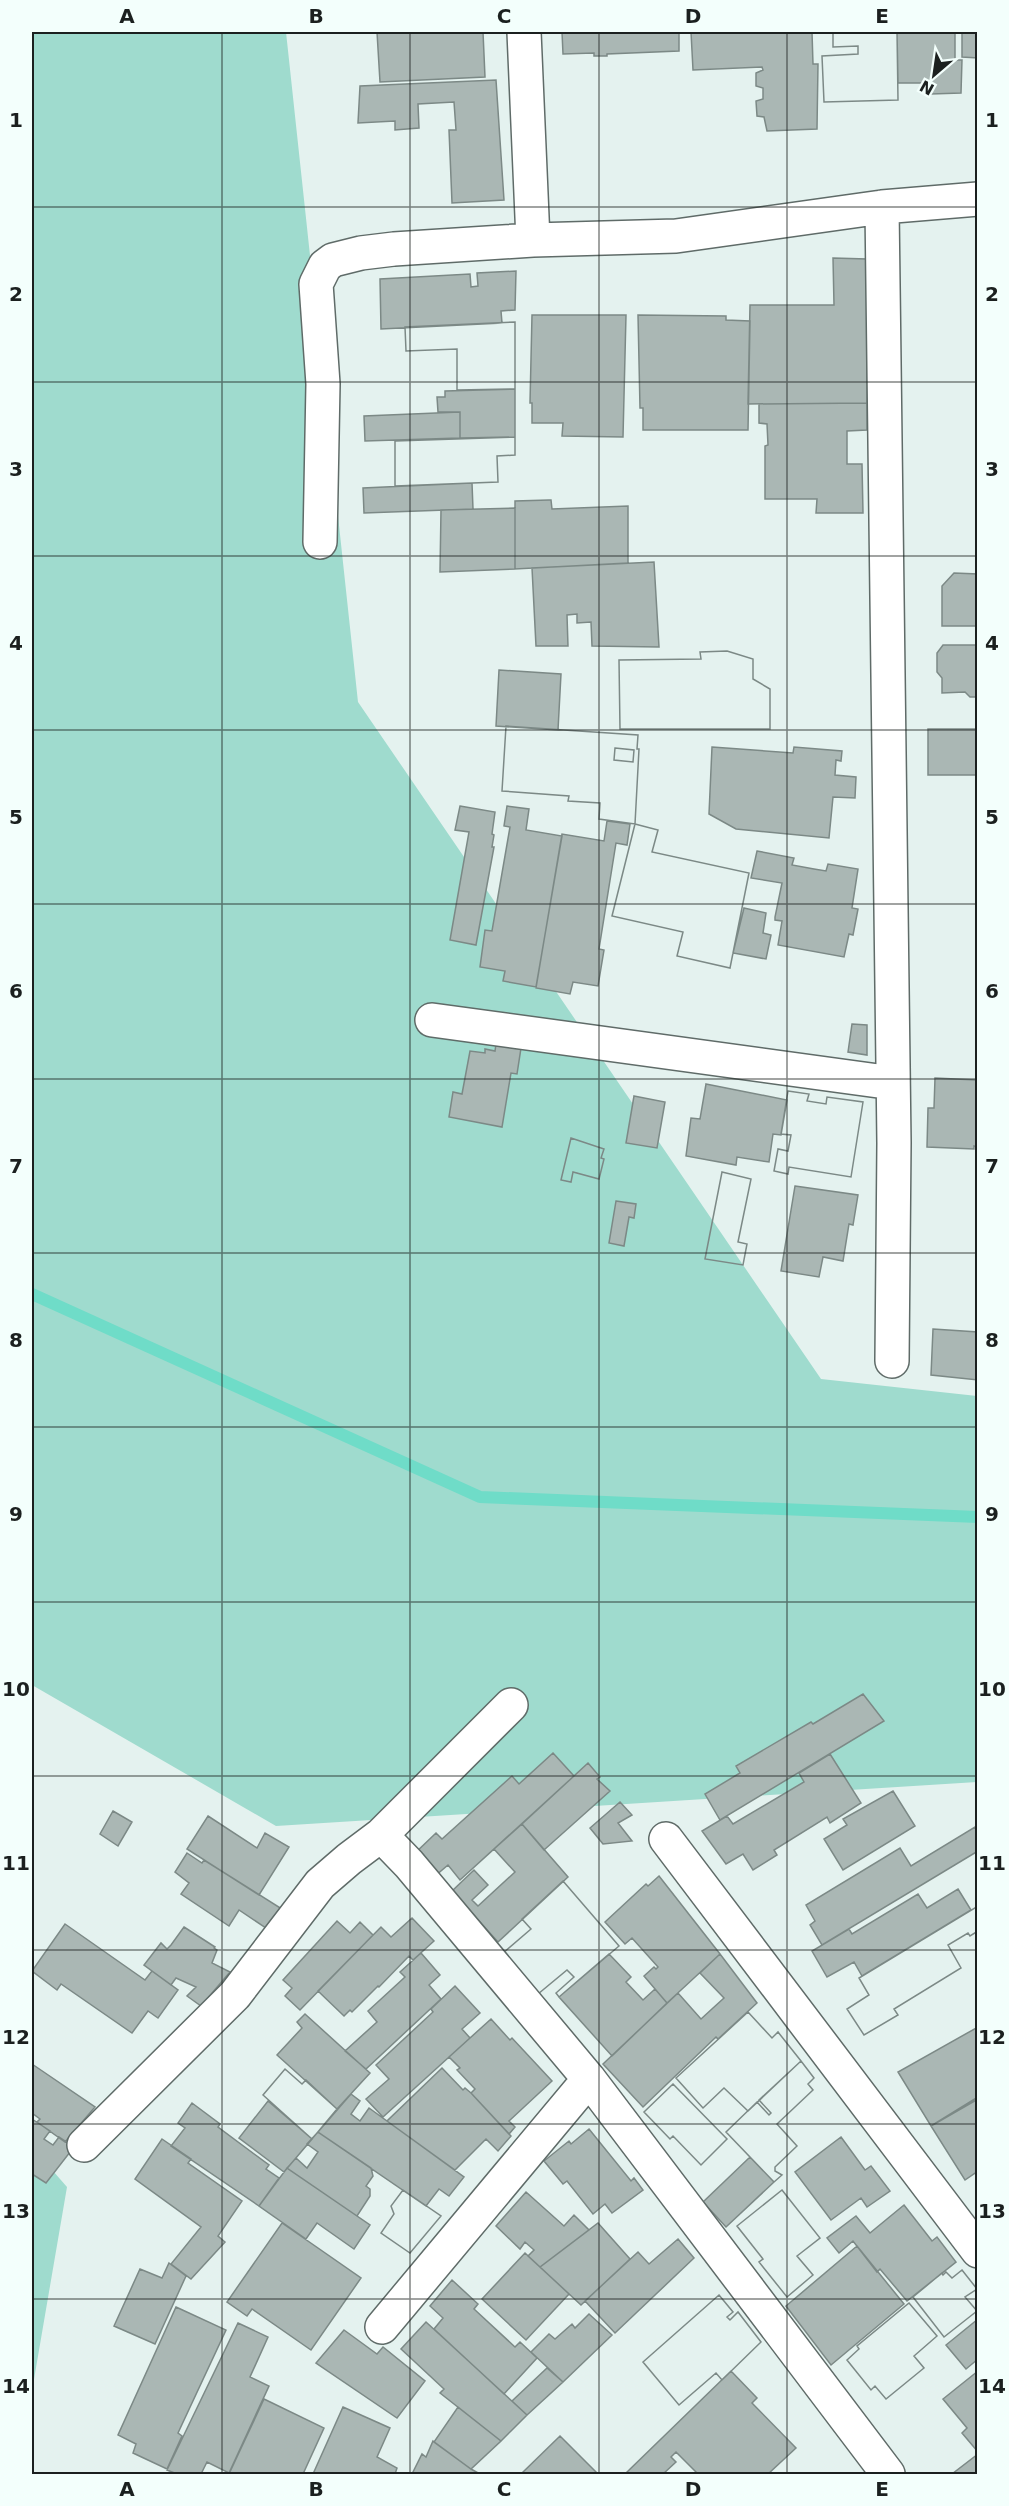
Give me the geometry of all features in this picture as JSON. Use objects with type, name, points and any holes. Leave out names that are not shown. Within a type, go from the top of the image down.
[{"type":"street","points":[[524,32],[533,240]]},
{"type":"street","points":[[320,542],[323,384],[316,284],[326,266],[333,260],[372,252],[533,240],[676,236],[882,207],[978,199]]},
{"type":"street","points":[[882,207],[893,1083],[892,1361]]},
{"type":"street","points":[[432,1020],[893,1083]]},
{"type":"street","points":[[84,2145],[235,1995],[320,1884],[349,1858],[381,1835],[511,1705]]},
{"type":"street","points":[[381,1835],[409,1864],[589,2079],[888,2475]]},
{"type":"street","points":[[666,1839],[978,2251]]},
{"type":"street","points":[[382,2327],[589,2079]]},
{"type":"green space","points":[[32,32],[286,32],[358,702],[821,1379],[977,1396],[977,1782],[276,1826],[32,1685]]},
{"type":"green space","points":[[32,2147],[67,2187],[32,2391]]},
{"type":"building","points":[[377,32],[483,32],[485,77],[380,82]]},
{"type":"building","points":[[562,32],[679,32],[679,51],[607,54],[607,56],[594,56],[594,53],[563,54]]},
{"type":"building","points":[[691,32],[812,32],[813,64],[818,64],[817,129],[767,131],[764,117],[757,116],[756,101],[763,99],[763,88],[756,86],[756,73],[763,70],[762,67],[693,70]]},
{"type":"building","points":[[833,32],[897,32],[898,100],[824,102],[822,56],[858,54],[858,46],[833,47]]},
{"type":"building","points":[[833,32],[897,32],[898,100],[824,102],[822,56],[858,54],[858,46],[833,47]]},
{"type":"building","points":[[897,32],[955,32],[955,60],[962,60],[961,93],[931,94],[931,83],[898,83]]},
{"type":"building","points":[[962,32],[978,32],[978,58],[962,57]]},
{"type":"building","points":[[496,80],[504,200],[452,203],[449,130],[456,130],[454,102],[418,104],[419,128],[395,130],[395,121],[358,123],[360,86]]},
{"type":"building","points":[[833,258],[867,259],[867,403],[748,404],[750,305],[834,305]]},
{"type":"building","points":[[516,271],[515,310],[501,311],[502,323],[381,329],[380,279],[470,274],[471,287],[478,286],[477,273]]},
{"type":"building","points":[[532,315],[626,315],[623,437],[562,436],[563,423],[532,423],[532,403],[530,403]]},
{"type":"building","points":[[638,315],[726,316],[726,320],[750,321],[748,430],[643,430],[643,408],[640,408]]},
{"type":"building","points":[[515,322],[515,389],[457,390],[457,349],[406,351],[405,327]]},
{"type":"building","points":[[515,322],[515,389],[457,390],[457,349],[406,351],[405,327]]},
{"type":"building","points":[[515,389],[515,437],[460,438],[460,412],[438,412],[437,397],[445,397],[445,391]]},
{"type":"building","points":[[867,403],[867,430],[847,431],[847,464],[862,464],[863,513],[816,513],[817,499],[765,499],[767,424],[759,423],[759,404]]},
{"type":"building","points":[[460,412],[460,438],[365,441],[364,416]]},
{"type":"building","points":[[515,437],[515,455],[497,456],[498,482],[395,486],[395,441]]},
{"type":"building","points":[[515,437],[515,455],[497,456],[498,482],[395,486],[395,441]]},
{"type":"building","points":[[472,483],[473,509],[364,513],[363,488]]},
{"type":"building","points":[[551,500],[552,509],[628,506],[628,563],[515,569],[515,501]]},
{"type":"building","points":[[515,508],[515,569],[440,572],[441,510]]},
{"type":"building","points":[[654,562],[659,647],[592,646],[591,622],[577,623],[577,614],[567,615],[568,646],[536,646],[532,568]]},
{"type":"building","points":[[954,573],[978,574],[978,626],[942,626],[942,586]]},
{"type":"building","points":[[943,645],[978,645],[978,697],[970,697],[965,692],[942,693],[942,678],[937,672],[937,653]]},
{"type":"building","points":[[727,651],[753,659],[753,679],[770,689],[770,729],[620,729],[619,660],[701,659],[700,652]]},
{"type":"building","points":[[727,651],[753,659],[753,679],[770,689],[770,729],[620,729],[619,660],[701,659],[700,652]]},
{"type":"building","points":[[499,670],[561,674],[558,730],[496,726]]},
{"type":"building","points":[[506,726],[638,735],[635,824],[599,819],[600,803],[568,801],[569,796],[502,791]],"holes":[[[615,748],[634,750],[633,762],[614,760]]]},
{"type":"building","points":[[506,726],[638,735],[635,824],[599,819],[600,803],[568,801],[569,796],[502,791]],"holes":[[[615,748],[634,750],[633,762],[614,760]]]},
{"type":"building","points":[[928,729],[978,729],[978,775],[928,775]]},
{"type":"building","points":[[712,747],[793,753],[794,747],[842,751],[841,761],[836,760],[835,775],[856,777],[855,798],[833,797],[829,838],[736,829],[709,814]]},
{"type":"building","points":[[460,806],[495,812],[492,834],[494,835],[492,847],[494,847],[476,945],[450,940],[469,832],[455,830]]},
{"type":"building","points":[[507,806],[529,809],[526,830],[562,836],[536,987],[503,981],[505,971],[480,967],[485,930],[492,931],[510,827],[504,826]]},
{"type":"building","points":[[607,821],[630,824],[627,845],[616,843],[599,949],[604,950],[598,986],[573,982],[570,994],[536,988],[562,834],[604,841]]},
{"type":"building","points":[[635,824],[658,830],[652,852],[749,873],[730,968],[677,956],[683,932],[612,916]]},
{"type":"building","points":[[635,824],[658,830],[652,852],[749,873],[730,968],[677,956],[683,932],[612,916]]},
{"type":"building","points":[[757,851],[794,858],[792,865],[814,869],[826,871],[828,864],[858,869],[852,908],[858,909],[853,935],[849,934],[844,957],[778,945],[782,921],[775,920],[775,917],[782,883],[751,878]]},
{"type":"building","points":[[744,908],[766,913],[763,933],[771,935],[766,959],[733,953]]},
{"type":"building","points":[[852,1024],[867,1025],[867,1055],[848,1052]]},
{"type":"building","points":[[496,1044],[521,1048],[517,1074],[511,1073],[502,1127],[449,1117],[453,1092],[462,1094],[470,1051],[485,1053],[485,1049],[495,1051]]},
{"type":"building","points":[[935,1078],[976,1080],[978,1147],[974,1146],[974,1149],[927,1147],[928,1108],[934,1108]]},
{"type":"building","points":[[706,1084],[787,1100],[781,1135],[773,1134],[769,1162],[737,1157],[736,1165],[686,1156],[691,1118],[700,1119]]},
{"type":"building","points":[[788,1091],[809,1094],[807,1101],[826,1104],[827,1097],[863,1102],[851,1177],[789,1167],[788,1174],[774,1171],[778,1149],[788,1151],[791,1135],[781,1134]]},
{"type":"building","points":[[788,1091],[809,1094],[807,1101],[826,1104],[827,1097],[863,1102],[851,1177],[789,1167],[788,1174],[774,1171],[778,1149],[788,1151],[791,1135],[781,1134]]},
{"type":"building","points":[[634,1096],[665,1102],[657,1148],[626,1143]]},
{"type":"building","points":[[571,1138],[604,1149],[599,1179],[573,1172],[571,1182],[561,1180]]},
{"type":"building","points":[[571,1138],[604,1149],[599,1179],[573,1172],[571,1182],[561,1180]]},
{"type":"building","points":[[722,1172],[751,1179],[738,1242],[747,1244],[743,1265],[705,1259]]},
{"type":"building","points":[[722,1172],[751,1179],[738,1242],[747,1244],[743,1265],[705,1259]]},
{"type":"building","points":[[795,1186],[858,1195],[853,1225],[849,1224],[843,1261],[823,1257],[819,1277],[781,1271]]},
{"type":"building","points":[[616,1201],[636,1204],[634,1218],[629,1217],[624,1246],[609,1243]]},
{"type":"building","points":[[933,1329],[978,1332],[978,1380],[931,1375]]},
{"type":"building","points":[[863,1694],[884,1721],[720,1820],[705,1794],[740,1773],[736,1766]]},
{"type":"building","points":[[553,1753],[574,1776],[460,1880],[448,1865],[435,1876],[411,1857],[436,1833],[442,1839],[512,1776],[519,1784]]},
{"type":"building","points":[[830,1754],[861,1803],[830,1823],[827,1817],[774,1850],[777,1855],[753,1870],[743,1854],[726,1864],[702,1831],[727,1816],[733,1824],[804,1782],[799,1773]]},
{"type":"building","points":[[588,1763],[600,1777],[597,1779],[610,1791],[544,1850],[522,1824]]},
{"type":"building","points":[[893,1791],[915,1826],[843,1870],[824,1839],[847,1825],[843,1819]]},
{"type":"building","points":[[620,1802],[632,1815],[618,1823],[632,1841],[603,1844],[590,1828]]},
{"type":"building","points":[[113,1811],[132,1822],[118,1846],[100,1834]]},
{"type":"building","points":[[208,1816],[257,1848],[265,1833],[289,1847],[259,1895],[187,1849]]},
{"type":"building","points":[[522,1824],[568,1877],[498,1942],[452,1891],[474,1870],[488,1885],[472,1900],[478,1906],[515,1872],[494,1849]]},
{"type":"building","points":[[975,1827],[978,1832],[978,1851],[822,1945],[810,1925],[815,1921],[806,1905],[900,1848],[911,1866]]},
{"type":"building","points":[[187,1853],[202,1863],[204,1860],[285,1911],[269,1930],[239,1910],[229,1926],[181,1894],[189,1883],[175,1872]]},
{"type":"building","points":[[659,1876],[720,1954],[667,2003],[644,1976],[654,1967],[656,1969],[658,1967],[632,1938],[625,1944],[605,1922],[646,1884],[648,1886]]},
{"type":"building","points":[[563,1881],[619,1946],[559,1997],[556,1993],[574,1977],[567,1970],[538,1994],[502,1954],[531,1929],[522,1919]]},
{"type":"building","points":[[563,1881],[619,1946],[559,1997],[556,1993],[574,1977],[567,1970],[538,1994],[502,1954],[531,1929],[522,1919]]},
{"type":"building","points":[[958,1889],[971,1910],[862,1976],[854,1962],[827,1977],[812,1951],[849,1929],[852,1934],[918,1894],[927,1908]]},
{"type":"building","points":[[978,1906],[978,1931],[970,1936],[968,1933],[948,1945],[961,1968],[894,2009],[898,2015],[864,2035],[847,2009],[869,1995],[859,1978]]},
{"type":"building","points":[[978,1906],[978,1931],[970,1936],[968,1933],[948,1945],[961,1968],[894,2009],[898,2015],[864,2035],[847,2009],[869,1995],[859,1978]]},
{"type":"building","points":[[412,1918],[434,1941],[413,1960],[409,1956],[352,2012],[350,2010],[344,2016],[318,1991],[381,1927],[391,1937]]},
{"type":"building","points":[[337,1921],[350,1933],[360,1922],[373,1935],[300,2010],[285,1996],[292,1988],[283,1980]]},
{"type":"building","points":[[65,1924],[145,1980],[152,1971],[178,1990],[158,2018],[148,2011],[132,2033],[61,1984],[57,1990],[32,1971]]},
{"type":"building","points":[[184,1927],[215,1947],[217,1950],[212,1963],[230,1972],[201,2006],[187,1996],[196,1987],[176,1978],[171,1985],[144,1965],[161,1943],[167,1949]]},
{"type":"building","points":[[421,1953],[440,1975],[429,1985],[441,1999],[366,2069],[345,2051],[377,2022],[368,2011],[405,1977],[400,1972]]},
{"type":"building","points":[[609,1954],[631,1977],[626,1982],[643,2000],[655,1989],[667,2003],[612,2056],[559,1997]]},
{"type":"building","points":[[720,1954],[757,2003],[718,2039],[716,2037],[643,2107],[603,2064],[678,1993],[701,2019],[724,1998],[700,1973]]},
{"type":"building","points":[[455,1986],[480,2013],[462,2029],[470,2038],[383,2117],[366,2099],[389,2079],[376,2065],[433,2012],[431,2009]]},
{"type":"building","points":[[748,2012],[772,2038],[778,2032],[801,2061],[748,2111],[724,2088],[703,2108],[676,2078]]},
{"type":"building","points":[[748,2012],[772,2038],[778,2032],[801,2061],[748,2111],[724,2088],[703,2108],[676,2078]]},
{"type":"building","points":[[305,2014],[370,2073],[337,2109],[277,2055],[302,2028],[297,2022]]},
{"type":"building","points":[[491,2019],[552,2081],[509,2121],[515,2127],[509,2134],[471,2093],[475,2089],[457,2070],[460,2068],[449,2057]]},
{"type":"building","points":[[978,2027],[978,2097],[931,2126],[898,2072]]},
{"type":"building","points":[[801,2061],[814,2078],[808,2084],[813,2090],[777,2124],[797,2146],[775,2167],[775,2171],[782,2175],[774,2182],[726,2132],[757,2102],[769,2115],[771,2113],[759,2100]]},
{"type":"building","points":[[801,2061],[814,2078],[808,2084],[813,2090],[777,2124],[797,2146],[775,2167],[775,2171],[782,2175],[774,2182],[726,2132],[757,2102],[769,2115],[771,2113],[759,2100]]},
{"type":"building","points":[[32,2064],[95,2107],[65,2142],[37,2122],[40,2119],[32,2113]]},
{"type":"building","points":[[442,2068],[463,2090],[465,2088],[471,2093],[511,2136],[498,2151],[486,2139],[455,2170],[387,2121]]},
{"type":"building","points":[[285,2069],[302,2084],[306,2080],[337,2109],[312,2139],[263,2095]]},
{"type":"building","points":[[285,2069],[302,2084],[306,2080],[337,2109],[312,2139],[263,2095]]},
{"type":"building","points":[[673,2084],[727,2139],[701,2165],[673,2136],[670,2139],[644,2112]]},
{"type":"building","points":[[673,2084],[727,2139],[701,2165],[673,2136],[670,2139],[644,2112]]},
{"type":"building","points":[[351,2094],[360,2101],[351,2114],[360,2121],[369,2108],[464,2177],[449,2196],[439,2189],[426,2206],[318,2132]]},
{"type":"building","points":[[978,2099],[978,2171],[965,2180],[931,2126]]},
{"type":"building","points":[[268,2101],[312,2139],[284,2172],[239,2138]]},
{"type":"building","points":[[192,2103],[220,2124],[218,2127],[269,2165],[266,2169],[279,2178],[259,2206],[171,2146],[185,2128],[178,2123]]},
{"type":"building","points":[[32,2119],[50,2131],[44,2139],[53,2145],[59,2137],[74,2147],[46,2183],[32,2174]]},
{"type":"building","points":[[589,2129],[631,2181],[634,2178],[643,2190],[612,2213],[605,2204],[593,2214],[567,2181],[563,2184],[544,2161],[569,2141],[571,2144]]},
{"type":"building","points":[[318,2132],[371,2168],[373,2176],[366,2186],[370,2189],[370,2196],[357,2216],[287,2168],[296,2158],[307,2168],[318,2152],[307,2144]]},
{"type":"building","points":[[841,2137],[865,2170],[871,2166],[890,2191],[867,2207],[861,2198],[831,2220],[795,2172]]},
{"type":"building","points":[[162,2139],[191,2159],[188,2163],[242,2201],[218,2236],[225,2242],[191,2279],[171,2264],[201,2227],[135,2179]]},
{"type":"building","points":[[750,2157],[774,2182],[726,2227],[703,2202]]},
{"type":"building","points":[[287,2168],[370,2225],[354,2249],[317,2223],[306,2239],[259,2206]]},
{"type":"building","points":[[403,2190],[441,2216],[410,2253],[381,2233],[394,2214],[391,2206]]},
{"type":"building","points":[[403,2190],[441,2216],[410,2253],[381,2233],[394,2214],[391,2206]]},
{"type":"building","points":[[782,2190],[820,2238],[797,2256],[813,2275],[787,2297],[759,2262],[763,2259],[737,2226]]},
{"type":"building","points":[[782,2190],[820,2238],[797,2256],[813,2275],[787,2297],[759,2262],[763,2259],[737,2226]]},
{"type":"building","points":[[526,2192],[564,2226],[574,2215],[589,2230],[540,2267],[528,2256],[534,2250],[525,2242],[520,2249],[496,2226]]},
{"type":"building","points":[[904,2205],[932,2241],[937,2237],[956,2262],[907,2301],[880,2269],[877,2272],[853,2241],[839,2253],[827,2238],[856,2216],[870,2233]]},
{"type":"building","points":[[282,2223],[361,2278],[311,2350],[252,2309],[247,2316],[227,2302]]},
{"type":"building","points":[[598,2223],[630,2259],[581,2305],[540,2267]]},
{"type":"building","points":[[678,2239],[694,2258],[615,2333],[585,2301],[638,2252],[649,2264]]},
{"type":"building","points":[[857,2246],[904,2304],[831,2365],[786,2306]]},
{"type":"building","points":[[525,2253],[569,2294],[526,2340],[482,2299]]},
{"type":"building","points":[[169,2263],[186,2276],[155,2344],[114,2326],[140,2269],[162,2278]]},
{"type":"building","points":[[962,2270],[977,2289],[965,2297],[977,2311],[944,2337],[913,2297],[942,2273],[943,2275],[946,2272],[952,2278]]},
{"type":"building","points":[[962,2270],[977,2289],[965,2297],[977,2311],[944,2337],[913,2297],[942,2273],[943,2275],[946,2272],[952,2278]]},
{"type":"building","points":[[452,2280],[478,2304],[474,2309],[515,2347],[520,2342],[537,2358],[504,2394],[434,2329],[443,2318],[430,2306]]},
{"type":"building","points":[[719,2295],[733,2312],[727,2317],[730,2320],[738,2312],[761,2342],[722,2380],[716,2373],[679,2405],[643,2362]]},
{"type":"building","points":[[719,2295],[733,2312],[727,2317],[730,2320],[738,2312],[761,2342],[722,2380],[716,2373],[679,2405],[643,2362]]},
{"type":"building","points":[[909,2303],[937,2336],[914,2356],[924,2368],[886,2399],[875,2386],[871,2390],[847,2360],[859,2349],[857,2346]]},
{"type":"building","points":[[909,2303],[937,2336],[914,2356],[924,2368],[886,2399],[875,2386],[871,2390],[847,2360],[859,2349],[857,2346]]},
{"type":"building","points":[[176,2307],[226,2330],[178,2433],[182,2436],[167,2469],[133,2453],[136,2444],[118,2435]]},
{"type":"building","points":[[589,2314],[612,2335],[563,2382],[531,2352],[549,2334],[555,2339],[572,2324],[575,2328]]},
{"type":"building","points":[[978,2319],[978,2359],[966,2369],[946,2345]]},
{"type":"building","points":[[426,2322],[527,2415],[501,2441],[440,2393],[444,2389],[401,2349]]},
{"type":"building","points":[[238,2323],[268,2337],[250,2377],[269,2386],[229,2473],[207,2462],[201,2474],[177,2474],[167,2470]]},
{"type":"building","points":[[344,2330],[377,2354],[383,2347],[425,2381],[397,2418],[316,2363]]},
{"type":"building","points":[[547,2368],[563,2382],[527,2415],[512,2401]]},
{"type":"building","points":[[731,2371],[757,2398],[752,2403],[796,2448],[768,2474],[698,2474],[676,2452],[671,2457],[676,2462],[663,2474],[625,2474]]},
{"type":"building","points":[[978,2371],[978,2452],[962,2433],[967,2428],[943,2399]]},
{"type":"building","points":[[264,2399],[324,2428],[303,2474],[229,2474]]},
{"type":"building","points":[[343,2407],[390,2428],[377,2457],[397,2468],[395,2474],[313,2474]]},
{"type":"building","points":[[458,2407],[501,2441],[471,2469],[434,2442]]},
{"type":"building","points":[[560,2436],[596,2474],[521,2474]]},
{"type":"building","points":[[433,2441],[480,2474],[412,2474],[422,2454],[426,2457]]},
{"type":"building","points":[[978,2454],[978,2474],[952,2474]]},
{"type":"waterway","points":[[32,1294],[480,1497],[978,1517]]}]
